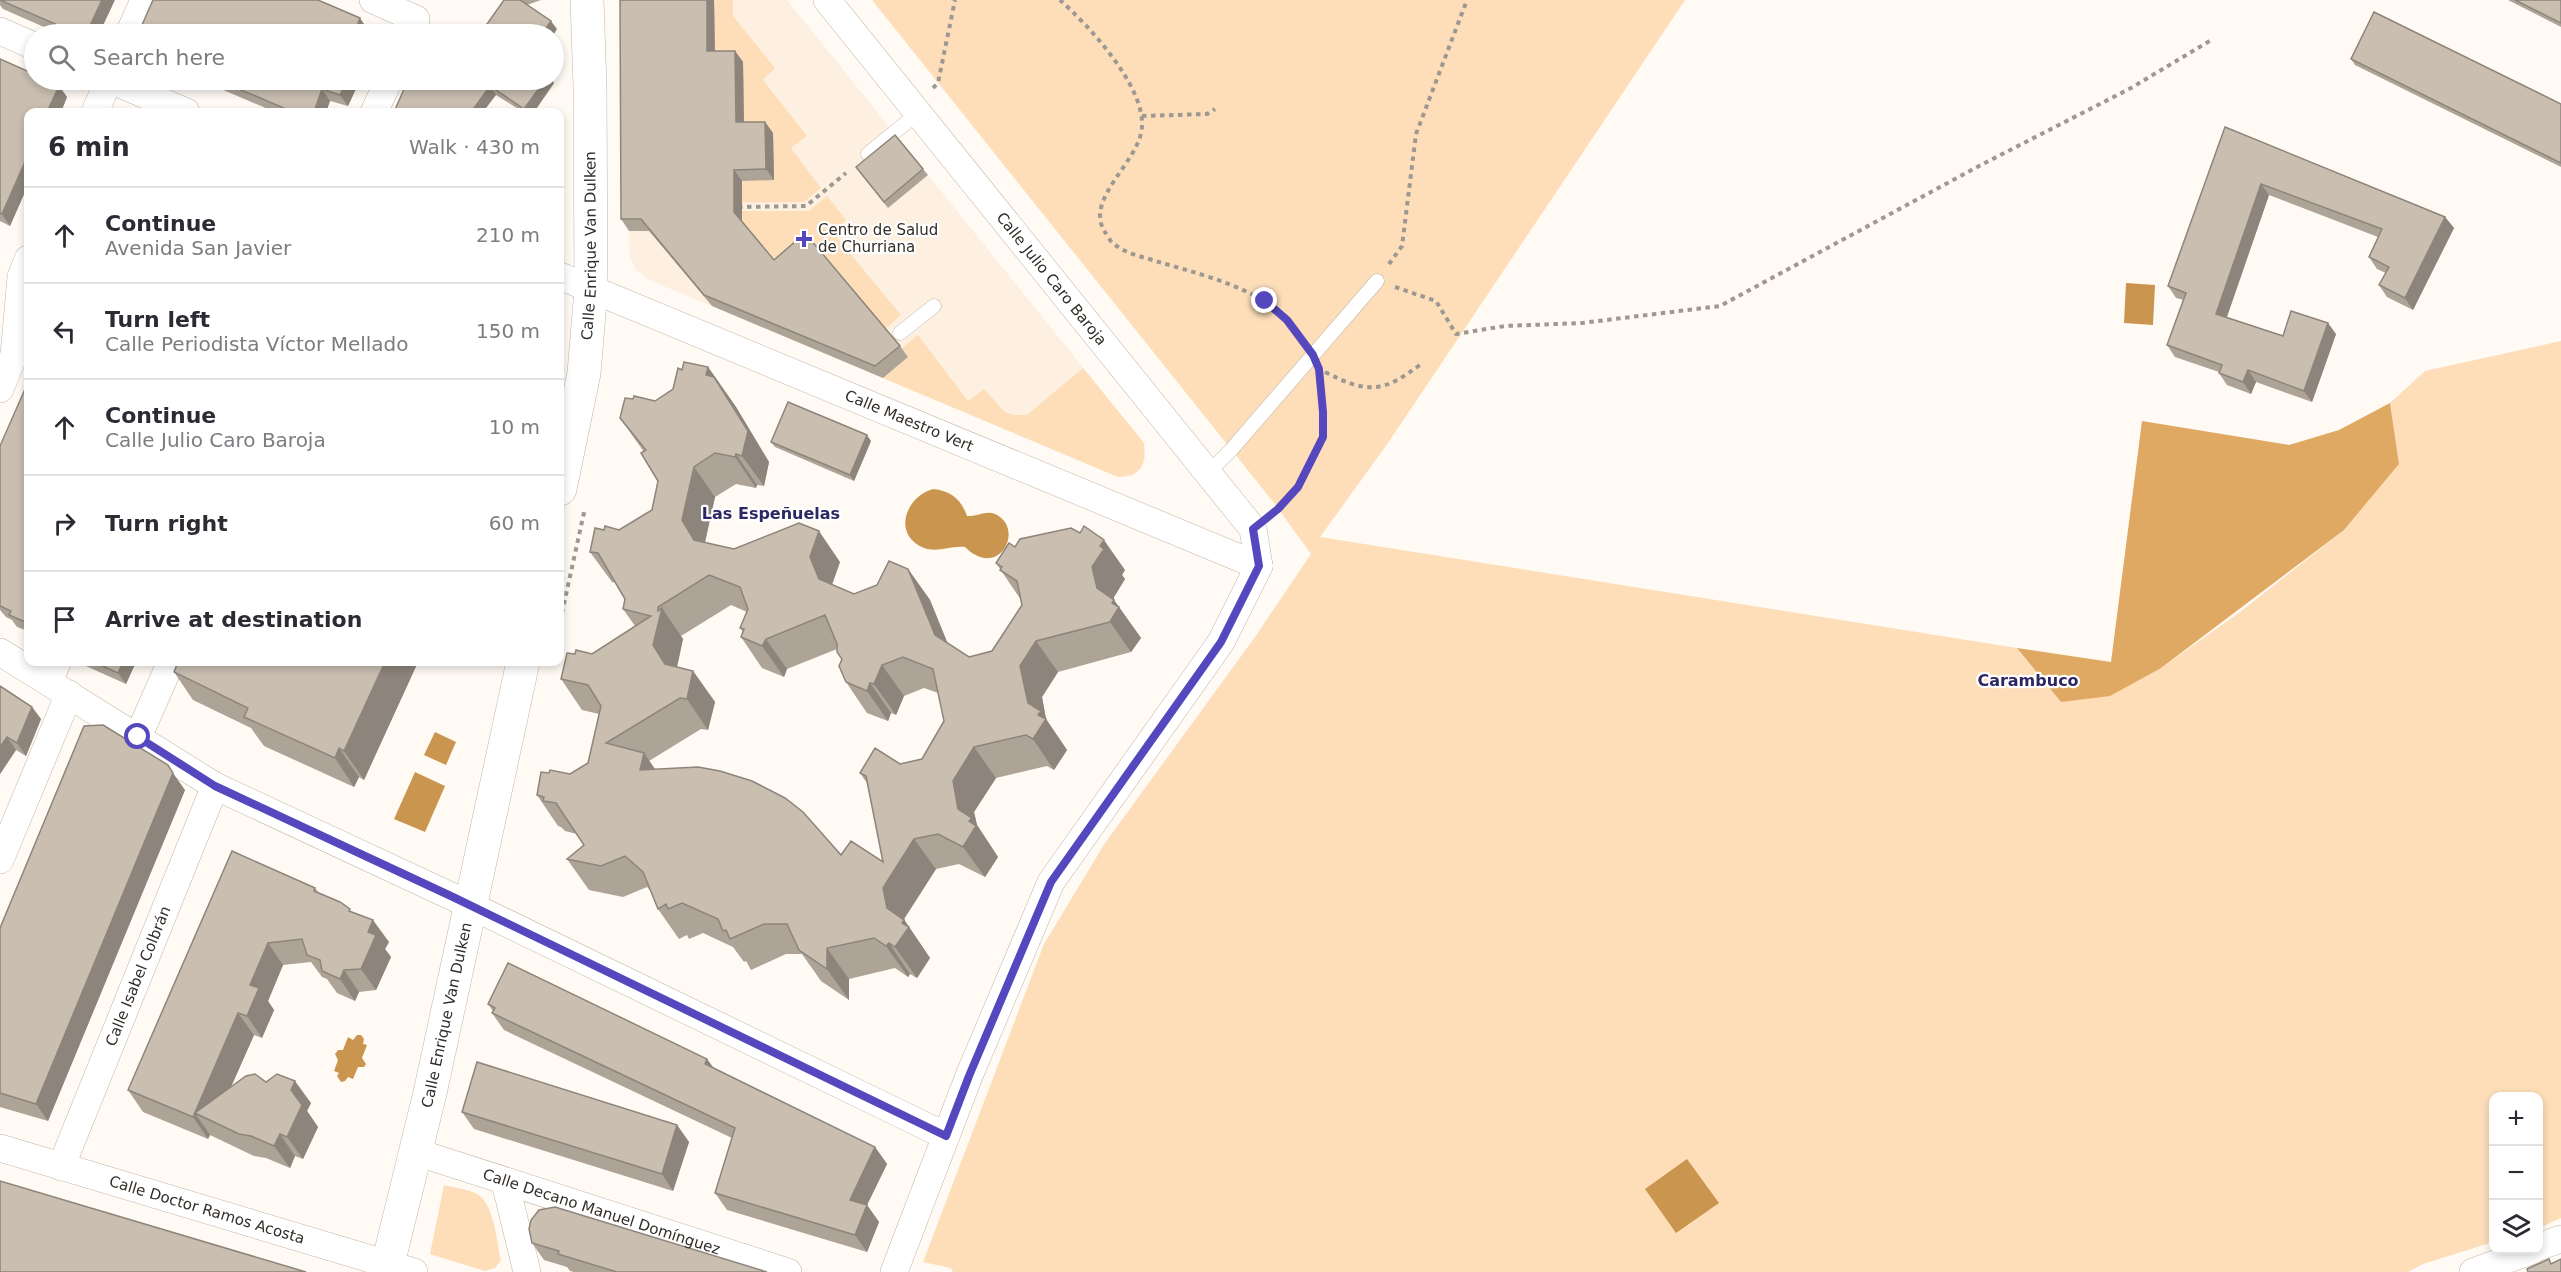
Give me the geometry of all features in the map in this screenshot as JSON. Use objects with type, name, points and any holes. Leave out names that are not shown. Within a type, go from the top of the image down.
[{"type":"street","points":[[133,24],[144,0]]},
{"type":"street","points":[[373,0],[416,18]]},
{"type":"street","name":"Calle Enrique Van Dulken","points":[[564,470],[584,373],[591,290],[590,86],[587,0]]},
{"type":"street","name":"Calle Julio Caro Baroja","points":[[827,0],[1253,529],[1259,566]]},
{"type":"street","points":[[0,31],[24,42]]},
{"type":"street","points":[[97,108],[105,90]]},
{"type":"street","points":[[134,90],[176,108]]},
{"type":"street","points":[[376,108],[384,90]]},
{"type":"street","points":[[0,389],[14,355],[21,277],[24,270]]},
{"type":"street","name":"Calle Maestro Vert","points":[[564,278],[1259,566]]},
{"type":"street","points":[[894,1272],[969,1076],[1051,882],[1221,642],[1259,566]]},
{"type":"street","points":[[0,652],[24,663]]},
{"type":"street","points":[[30,666],[61,680],[138,737],[215,786],[471,906],[946,1136]]},
{"type":"street","points":[[138,737],[169,666]]},
{"type":"street","name":"Calle Enrique Van Dulken","points":[[396,1269],[416,1152],[522,666]]},
{"type":"street","points":[[0,860],[7,824],[61,680]]},
{"type":"street","name":"Calle Isabel Colbrán","points":[[60,1167],[215,786]]},
{"type":"street","name":"Calle Doctor Ramos Acosta","points":[[0,1148],[396,1269]]},
{"type":"street","name":"Calle Decano Manuel Domínguez","points":[[416,1152],[788,1272]]},
{"type":"street","points":[[505,1182],[528,1272]]},
{"type":"street","points":[[2543,1245],[2561,1239]]},
{"type":"street","points":[[2473,1272],[2522,1254]]},
{"type":"lane","points":[[868,154],[916,110]]},
{"type":"lane","points":[[1208,473],[1231,450],[1377,281]]},
{"type":"lane","points":[[900,333],[934,306]]},
{"type":"path","points":[[916,110],[938,83],[955,0]]},
{"type":"path","points":[[1060,0],[1082,20],[1128,81],[1142,116],[1143,129],[1133,156],[1108,189],[1101,204],[1103,230],[1113,243],[1132,253],[1227,284],[1265,301],[1287,320],[1313,355]]},
{"type":"path","points":[[1467,0],[1416,134],[1402,246],[1377,281],[1436,301],[1456,334],[1505,326],[1582,323],[1720,306],[1979,166],[2131,88],[2213,39]]},
{"type":"path","points":[[1142,116],[1207,114],[1215,109]]},
{"type":"path","points":[[727,207],[806,206],[846,173]]},
{"type":"path","points":[[1253,529],[1278,509],[1298,487],[1323,437],[1319,369],[1343,381],[1365,388],[1384,387],[1401,379],[1421,364]]},
{"type":"shaded area","name":"Centro de Salud de Churriana","points":[[628,0],[787,0],[1144,443],[1145,457],[1142,467],[1133,476],[1118,477],[649,280],[636,270],[629,247]]},
{"type":"shaded area","points":[[714,0],[733,0],[733,16],[775,68],[763,80],[807,136],[791,148],[821,188],[804,202],[694,203],[661,133]]},
{"type":"shaded area","points":[[872,0],[1685,0],[1388,443],[1320,537],[2017,648],[2061,702],[2161,668],[2240,612],[2344,530],[2399,464],[2390,403],[2425,371],[2561,341],[2561,1218],[2543,1226],[2543,1092],[2489,1092],[2489,1243],[2423,1264],[2408,1272],[953,1272],[951,1268],[923,1262],[1044,944],[1105,843],[1255,637],[1311,554],[1274,503]]},
{"type":"shaded area","points":[[827,196],[846,220],[833,233],[901,315],[885,329],[766,285],[742,239],[742,211],[809,211]]},
{"type":"shaded area","points":[[2126,283],[2155,285],[2153,325],[2124,323]]},
{"type":"shaded area","points":[[918,335],[968,401],[984,389],[1005,412],[1014,415],[1027,415],[1083,368],[1144,443],[1141,468],[1132,474],[1118,477],[883,378],[908,357],[901,349]]},
{"type":"shaded area","points":[[2390,403],[2399,464],[2344,530],[2161,668],[2110,696],[2061,702],[2017,648],[2111,662],[2142,421],[2289,445],[2339,430]]},
{"type":"shaded area","points":[[933,489],[954,497],[962,505],[967,516],[992,513],[1004,521],[1008,530],[1008,540],[998,555],[988,558],[977,556],[965,547],[929,549],[914,542],[905,526],[909,508],[923,493]]},
{"type":"shaded area","points":[[435,732],[456,742],[446,765],[424,755]]},
{"type":"shaded area","points":[[415,772],[445,786],[425,832],[394,819]]},
{"type":"shaded area","points":[[357,1035],[361,1035],[364,1039],[363,1044],[367,1045],[362,1058],[366,1064],[364,1067],[358,1067],[353,1079],[348,1077],[341,1082],[337,1076],[339,1073],[334,1071],[338,1060],[335,1054],[338,1050],[343,1050],[348,1037],[353,1040]]},
{"type":"shaded area","points":[[1687,1159],[1719,1203],[1676,1233],[1645,1189]]},
{"type":"shaded area","points":[[444,1185],[473,1192],[483,1199],[494,1224],[501,1260],[495,1268],[485,1271],[430,1254]]},
{"type":"building","points":[[0,0],[102,0],[91,24],[55,24]]},
{"type":"building","points":[[153,0],[318,0],[360,18],[358,24],[142,24]]},
{"type":"building","points":[[504,0],[520,0],[551,21],[549,24],[487,24]]},
{"type":"building","points":[[620,0],[707,0],[707,51],[735,51],[736,122],[765,122],[766,169],[734,170],[734,212],[774,260],[805,233],[900,346],[875,366],[704,295],[641,219],[621,219]]},
{"type":"building","points":[[2515,0],[2561,0],[2561,23]]},
{"type":"building","points":[[2374,12],[2561,104],[2561,163],[2351,59]]},
{"type":"building","points":[[0,59],[24,70],[24,90],[57,90],[49,108],[24,108],[24,164],[2,214],[0,213]]},
{"type":"building","points":[[241,90],[322,90],[315,108],[284,108]]},
{"type":"building","points":[[325,90],[342,90],[340,95]]},
{"type":"building","points":[[404,90],[487,90],[474,108],[396,108]]},
{"type":"building","points":[[496,90],[538,90],[523,108]]},
{"type":"building","points":[[2225,127],[2445,217],[2405,298],[2379,285],[2389,267],[2369,257],[2382,229],[2261,184],[2216,314],[2283,336],[2291,311],[2328,323],[2304,391],[2248,370],[2243,382],[2219,373],[2222,365],[2167,345],[2186,293],[2168,286]]},
{"type":"building","points":[[895,135],[923,169],[884,202],[856,167]]},
{"type":"building","points":[[684,362],[708,367],[706,375],[714,377],[748,431],[742,456],[715,453],[694,467],[682,520],[694,540],[734,549],[799,523],[819,531],[810,557],[819,579],[854,594],[877,585],[889,561],[908,569],[935,635],[969,657],[992,651],[1022,605],[1017,581],[1000,570],[1002,567],[996,563],[1009,543],[1015,547],[1020,539],[1071,528],[1080,533],[1084,526],[1104,540],[1100,546],[1104,549],[1092,567],[1097,588],[1114,600],[1112,603],[1119,607],[1110,622],[1036,641],[1020,666],[1028,703],[1041,711],[1038,715],[1046,719],[1033,739],[1026,735],[974,747],[953,781],[958,809],[972,818],[969,821],[976,826],[963,847],[938,834],[914,839],[883,888],[887,908],[904,920],[902,923],[909,927],[895,947],[889,943],[886,946],[874,938],[827,948],[827,969],[799,950],[787,924],[764,924],[730,939],[726,930],[723,931],[718,919],[682,903],[668,909],[666,904],[658,909],[643,872],[625,856],[601,866],[567,859],[584,845],[556,803],[543,801],[544,797],[537,795],[541,772],[549,773],[550,770],[570,774],[588,763],[601,706],[588,685],[561,679],[567,653],[575,654],[576,650],[592,654],[651,616],[623,609],[625,599],[598,553],[590,552],[595,528],[604,530],[605,526],[619,530],[652,510],[658,481],[641,453],[646,450],[620,418],[625,398],[633,399],[634,396],[655,401],[673,389],[678,368],[682,370]],"holes":[[[709,575],[740,587],[748,609],[740,628],[744,629],[741,637],[762,646],[766,639],[825,615],[837,644],[837,652],[842,659],[839,666],[846,682],[867,691],[870,683],[874,684],[882,665],[903,657],[933,669],[944,721],[922,759],[900,764],[875,748],[860,773],[866,776],[883,862],[851,841],[841,855],[803,812],[785,798],[752,781],[698,767],[640,770],[644,753],[606,743],[680,698],[687,699],[693,671],[665,664],[653,645],[662,608],[658,611],[658,607]]]},
{"type":"building","points":[[24,391],[24,621],[9,615],[11,611],[0,606],[0,446]]},
{"type":"building","points":[[788,402],[867,435],[850,475],[771,442]]},
{"type":"building","points":[[103,666],[121,666],[118,673]]},
{"type":"building","points":[[176,666],[383,666],[344,751],[339,748],[335,758],[244,717],[248,708],[174,672]]},
{"type":"building","points":[[0,686],[32,707],[17,743],[7,737],[0,747]]},
{"type":"building","points":[[103,725],[168,765],[173,773],[36,1104],[0,1093],[0,928],[84,726]]},
{"type":"building","points":[[232,851],[315,888],[314,891],[340,902],[350,909],[349,911],[373,920],[368,932],[376,935],[361,969],[344,970],[340,979],[322,971],[320,960],[307,955],[302,939],[268,943],[250,985],[259,988],[247,1016],[238,1013],[193,1117],[128,1090]]},
{"type":"building","points":[[508,963],[707,1059],[705,1064],[875,1147],[850,1200],[867,1205],[855,1235],[715,1193],[735,1128],[492,1013],[495,1008],[488,1004]]},
{"type":"building","points":[[477,1062],[677,1125],[662,1174],[462,1112]]},
{"type":"building","points":[[255,1074],[266,1082],[277,1074],[295,1081],[291,1090],[302,1105],[287,1137],[280,1134],[274,1146],[251,1136],[239,1134],[195,1113],[246,1076]]},
{"type":"building","points":[[0,1181],[306,1272],[0,1272]]},
{"type":"building","points":[[555,1207],[767,1272],[617,1272],[558,1254],[559,1251],[532,1243],[529,1229],[531,1220],[539,1210]]},
{"type":"building","points":[[2549,1259],[2551,1264],[2561,1259],[2561,1272],[2528,1272],[2527,1269]]},
{"type":"place","name":"Centro de Salud de Churriana","points":[[804,239]]},
{"type":"district","name":"Las Espeñuelas","points":[[771,513]]},
{"type":"district","name":"Carambuco","points":[[2028,680]]},
{"type":"route","points":[[138,737],[215,786],[453,897],[946,1136],[1051,882],[1221,642],[1259,566],[1253,529],[1278,509],[1298,487],[1323,437],[1319,369],[1313,355],[1287,320],[1265,301]]}]
